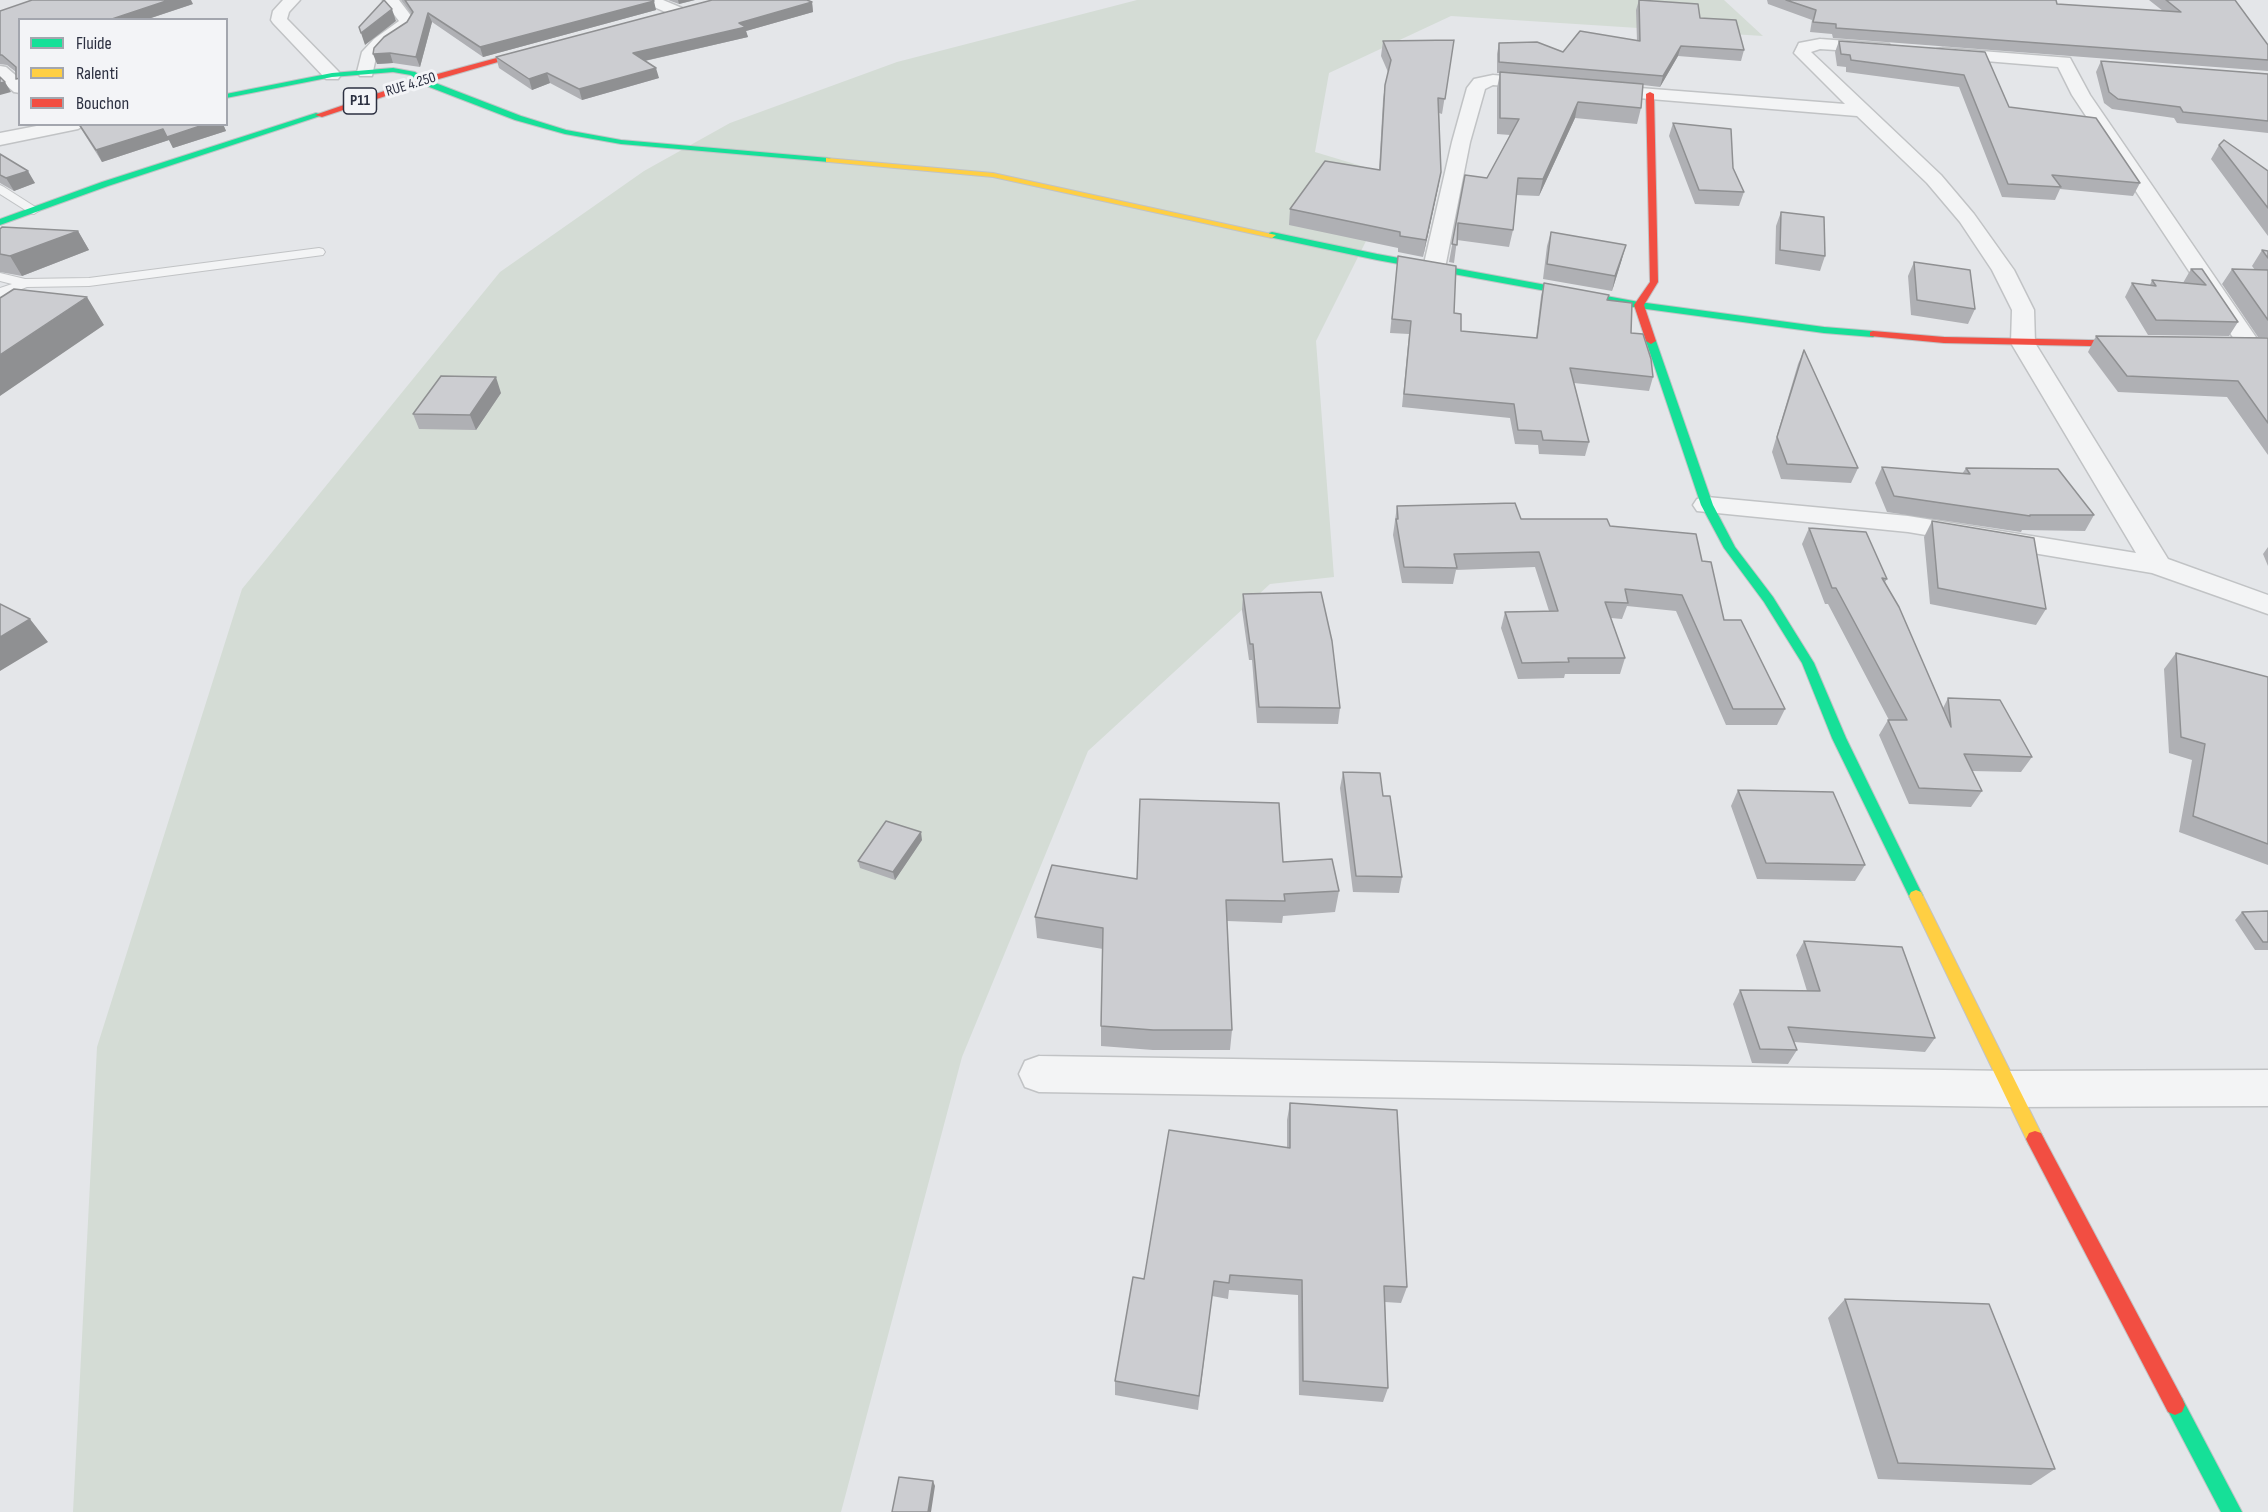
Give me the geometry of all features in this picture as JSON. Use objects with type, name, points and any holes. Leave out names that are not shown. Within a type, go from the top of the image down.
[{"type":"street","points":[[292,0],[281,11],[279,20],[332,75]]},
{"type":"street","points":[[366,72],[368,56],[380,42],[403,27],[407,21],[391,0]]},
{"type":"street","points":[[650,0],[681,10]]},
{"type":"street","points":[[654,17],[681,10]]},
{"type":"street","name":"RUE 4.250","points":[[0,222],[105,184],[422,81],[554,44]]},
{"type":"street","points":[[1900,50],[1820,44],[1805,47],[1802,53],[1934,179],[1967,218],[2003,270],[2023,310],[2023,343],[2158,565]]},
{"type":"street","points":[[1922,51],[2087,64]]},
{"type":"street","points":[[2064,62],[2081,94],[2252,346]]},
{"type":"street","points":[[228,96],[332,75],[393,70],[412,73],[422,81],[518,118],[565,132],[621,142],[993,175],[1434,268],[1639,305],[1824,330],[1944,340],[2154,344]]},
{"type":"street","points":[[0,71],[18,85]]},
{"type":"street","points":[[1434,268],[1461,142],[1476,88],[1480,83],[1493,80],[1561,86]]},
{"type":"street","points":[[1594,89],[1864,111]]},
{"type":"street","points":[[1639,305],[1654,282],[1650,94]]},
{"type":"street","points":[[0,139],[45,127]]},
{"type":"street","points":[[1639,305],[1707,505],[1730,549],[1769,600],[1808,663],[1839,738],[2008,1089],[2232,1512]]},
{"type":"street","points":[[1707,505],[1908,524],[2158,565],[2268,605]]},
{"type":"street","points":[[1039,1074],[2008,1089],[2268,1088]]},
{"type":"lane","points":[[0,189],[33,210]]},
{"type":"lane","points":[[0,277],[25,283],[89,282],[319,252]]},
{"type":"lane","points":[[0,293],[25,283]]},
{"type":"shaded area","points":[[1137,0],[1724,0],[1763,36],[1451,16],[1329,73],[1315,152],[1398,177],[1316,341],[1334,577],[1270,584],[1088,751],[962,1057],[841,1512],[73,1512],[97,1047],[242,589],[500,272],[644,171],[730,123],[897,62]]},
{"type":"building","points":[[32,0],[169,0],[115,18],[18,18],[18,78],[16,79],[16,67],[0,55],[0,11]]},
{"type":"building","points":[[384,0],[392,9],[361,33],[359,27]]},
{"type":"building","points":[[405,0],[654,1],[480,47],[428,13],[416,57],[390,53],[373,54],[374,48],[384,37],[407,22],[413,12]]},
{"type":"building","points":[[712,0],[807,0],[812,2],[739,23],[746,27],[633,53],[656,68],[579,89],[547,73],[529,79],[496,57]]},
{"type":"building","points":[[1639,0],[1698,4],[1700,18],[1736,20],[1744,50],[1681,46],[1663,76],[1499,62],[1499,43],[1537,42],[1563,52],[1580,31],[1640,41]]},
{"type":"building","points":[[1786,0],[2056,0],[2057,4],[2181,12],[2166,0],[2235,0],[2268,45],[2268,60],[1836,28],[1836,24],[1813,22],[1816,10]]},
{"type":"building","points":[[1454,40],[1445,99],[1438,98],[1441,172],[1426,240],[1400,236],[1400,232],[1290,209],[1325,161],[1380,170],[1385,85],[1391,60],[1383,41]]},
{"type":"building","points":[[1839,41],[1985,52],[2009,107],[2096,118],[2140,183],[2052,175],[2061,187],[2008,184],[1964,75],[1851,60],[1850,55],[1841,54]]},
{"type":"building","points":[[2101,61],[2268,74],[2268,121],[2183,112],[2180,107],[2118,99],[2109,92]]},
{"type":"building","points":[[1500,72],[1643,84],[1641,108],[1578,102],[1543,179],[1518,178],[1513,230],[1458,223],[1457,245],[1452,244],[1465,175],[1487,178],[1519,119],[1500,118]]},
{"type":"building","points":[[1673,123],[1731,129],[1733,168],[1744,192],[1699,190]]},
{"type":"building","points":[[80,126],[200,126],[167,137],[163,129],[96,150]]},
{"type":"building","points":[[2224,140],[2268,171],[2268,208],[2219,145]]},
{"type":"building","points":[[0,154],[28,171],[6,178],[0,175]]},
{"type":"building","points":[[1781,212],[1824,217],[1825,256],[1780,250]]},
{"type":"building","points":[[2,227],[78,231],[10,256],[0,254],[0,229]]},
{"type":"building","points":[[1551,232],[1626,245],[1615,276],[1547,264]]},
{"type":"building","points":[[1398,256],[1456,266],[1454,313],[1461,314],[1461,331],[1537,338],[1544,283],[1609,295],[1607,300],[1632,303],[1631,333],[1643,334],[1651,359],[1653,377],[1570,368],[1589,442],[1543,440],[1541,431],[1518,430],[1514,404],[1404,394],[1411,321],[1392,319]]},
{"type":"building","points":[[1914,262],[1970,270],[1975,309],[1917,300]]},
{"type":"building","points":[[2191,269],[2202,269],[2238,322],[2156,320],[2132,283],[2156,286],[2152,280],[2206,285]]},
{"type":"building","points":[[2232,269],[2268,270],[2268,320]]},
{"type":"building","points":[[14,289],[87,297],[0,355],[0,298]]},
{"type":"building","points":[[2096,336],[2268,338],[2268,423],[2238,381],[2127,376]]},
{"type":"building","points":[[1804,350],[1858,468],[1787,464],[1777,437]]},
{"type":"building","points":[[441,376],[496,377],[470,415],[413,414]]},
{"type":"building","points":[[1882,467],[1970,474],[1966,468],[2058,469],[2094,515],[2030,516],[1894,496]]},
{"type":"building","points":[[1515,503],[1521,519],[1607,519],[1610,526],[1696,534],[1702,561],[1711,562],[1724,620],[1741,620],[1785,709],[1733,709],[1682,595],[1625,589],[1628,603],[1605,602],[1625,658],[1568,658],[1569,662],[1522,663],[1505,612],[1558,611],[1539,552],[1454,554],[1457,568],[1404,567],[1396,519],[1398,519],[1397,506]]},
{"type":"building","points":[[1932,521],[2034,538],[2046,609],[1938,588]]},
{"type":"building","points":[[1809,528],[1866,532],[1887,579],[1882,578],[1899,607],[1951,727],[1948,698],[2000,700],[2032,757],[1964,754],[1982,791],[1919,788],[1888,720],[1907,720],[1836,588],[1832,588]]},
{"type":"building","points":[[1321,592],[1332,641],[1340,708],[1259,707],[1253,644],[1250,644],[1243,594]]},
{"type":"building","points":[[0,604],[30,619],[0,637]]},
{"type":"building","points":[[2176,653],[2268,677],[2268,844],[2193,816],[2205,744],[2181,737]]},
{"type":"building","points":[[1343,772],[1380,773],[1383,796],[1390,796],[1402,877],[1356,876]]},
{"type":"building","points":[[1738,790],[1833,792],[1865,865],[1766,863]]},
{"type":"building","points":[[1140,799],[1279,803],[1283,862],[1332,859],[1339,891],[1284,894],[1285,901],[1226,900],[1232,1030],[1153,1030],[1101,1026],[1103,928],[1035,917],[1052,865],[1137,879]]},
{"type":"building","points":[[886,821],[921,832],[893,872],[858,861]]},
{"type":"building","points":[[2268,911],[2268,942],[2263,942],[2242,912]]},
{"type":"building","points":[[1804,941],[1902,947],[1935,1038],[1788,1027],[1797,1050],[1760,1049],[1740,990],[1820,991]]},
{"type":"building","points":[[1290,1103],[1397,1110],[1407,1287],[1384,1286],[1388,1388],[1303,1381],[1302,1280],[1230,1275],[1229,1283],[1214,1281],[1199,1396],[1115,1381],[1133,1277],[1144,1279],[1169,1130],[1290,1148]]},
{"type":"building","points":[[1845,1299],[1989,1304],[2055,1469],[1898,1463]]},
{"type":"building","points":[[899,1477],[933,1481],[928,1512],[892,1512]]},
{"type":"traffic: fast","points":[[228,96],[332,75],[393,70],[413,73],[422,81],[518,118],[565,132],[621,142],[829,160]]},
{"type":"traffic: fast","points":[[0,222],[105,184],[319,115]]},
{"type":"traffic: fast","points":[[1272,235],[1377,257],[1639,305],[1824,330],[1873,334]]},
{"type":"traffic: fast","points":[[1651,341],[1707,505],[1730,548],[1769,600],[1808,663],[1839,738],[1916,896]]},
{"type":"traffic: fast","points":[[2175,1405],[2232,1512]]},
{"type":"traffic: slow","points":[[829,160],[993,175],[1272,235]]},
{"type":"traffic: slow","points":[[1916,896],[2035,1139]]},
{"type":"traffic: jam","points":[[319,115],[422,81],[541,48]]},
{"type":"traffic: jam","points":[[1650,94],[1654,282],[1639,305],[1651,341]]},
{"type":"traffic: jam","points":[[1873,334],[1944,340],[2137,344]]},
{"type":"traffic: jam","points":[[2035,1139],[2175,1405]]}]
